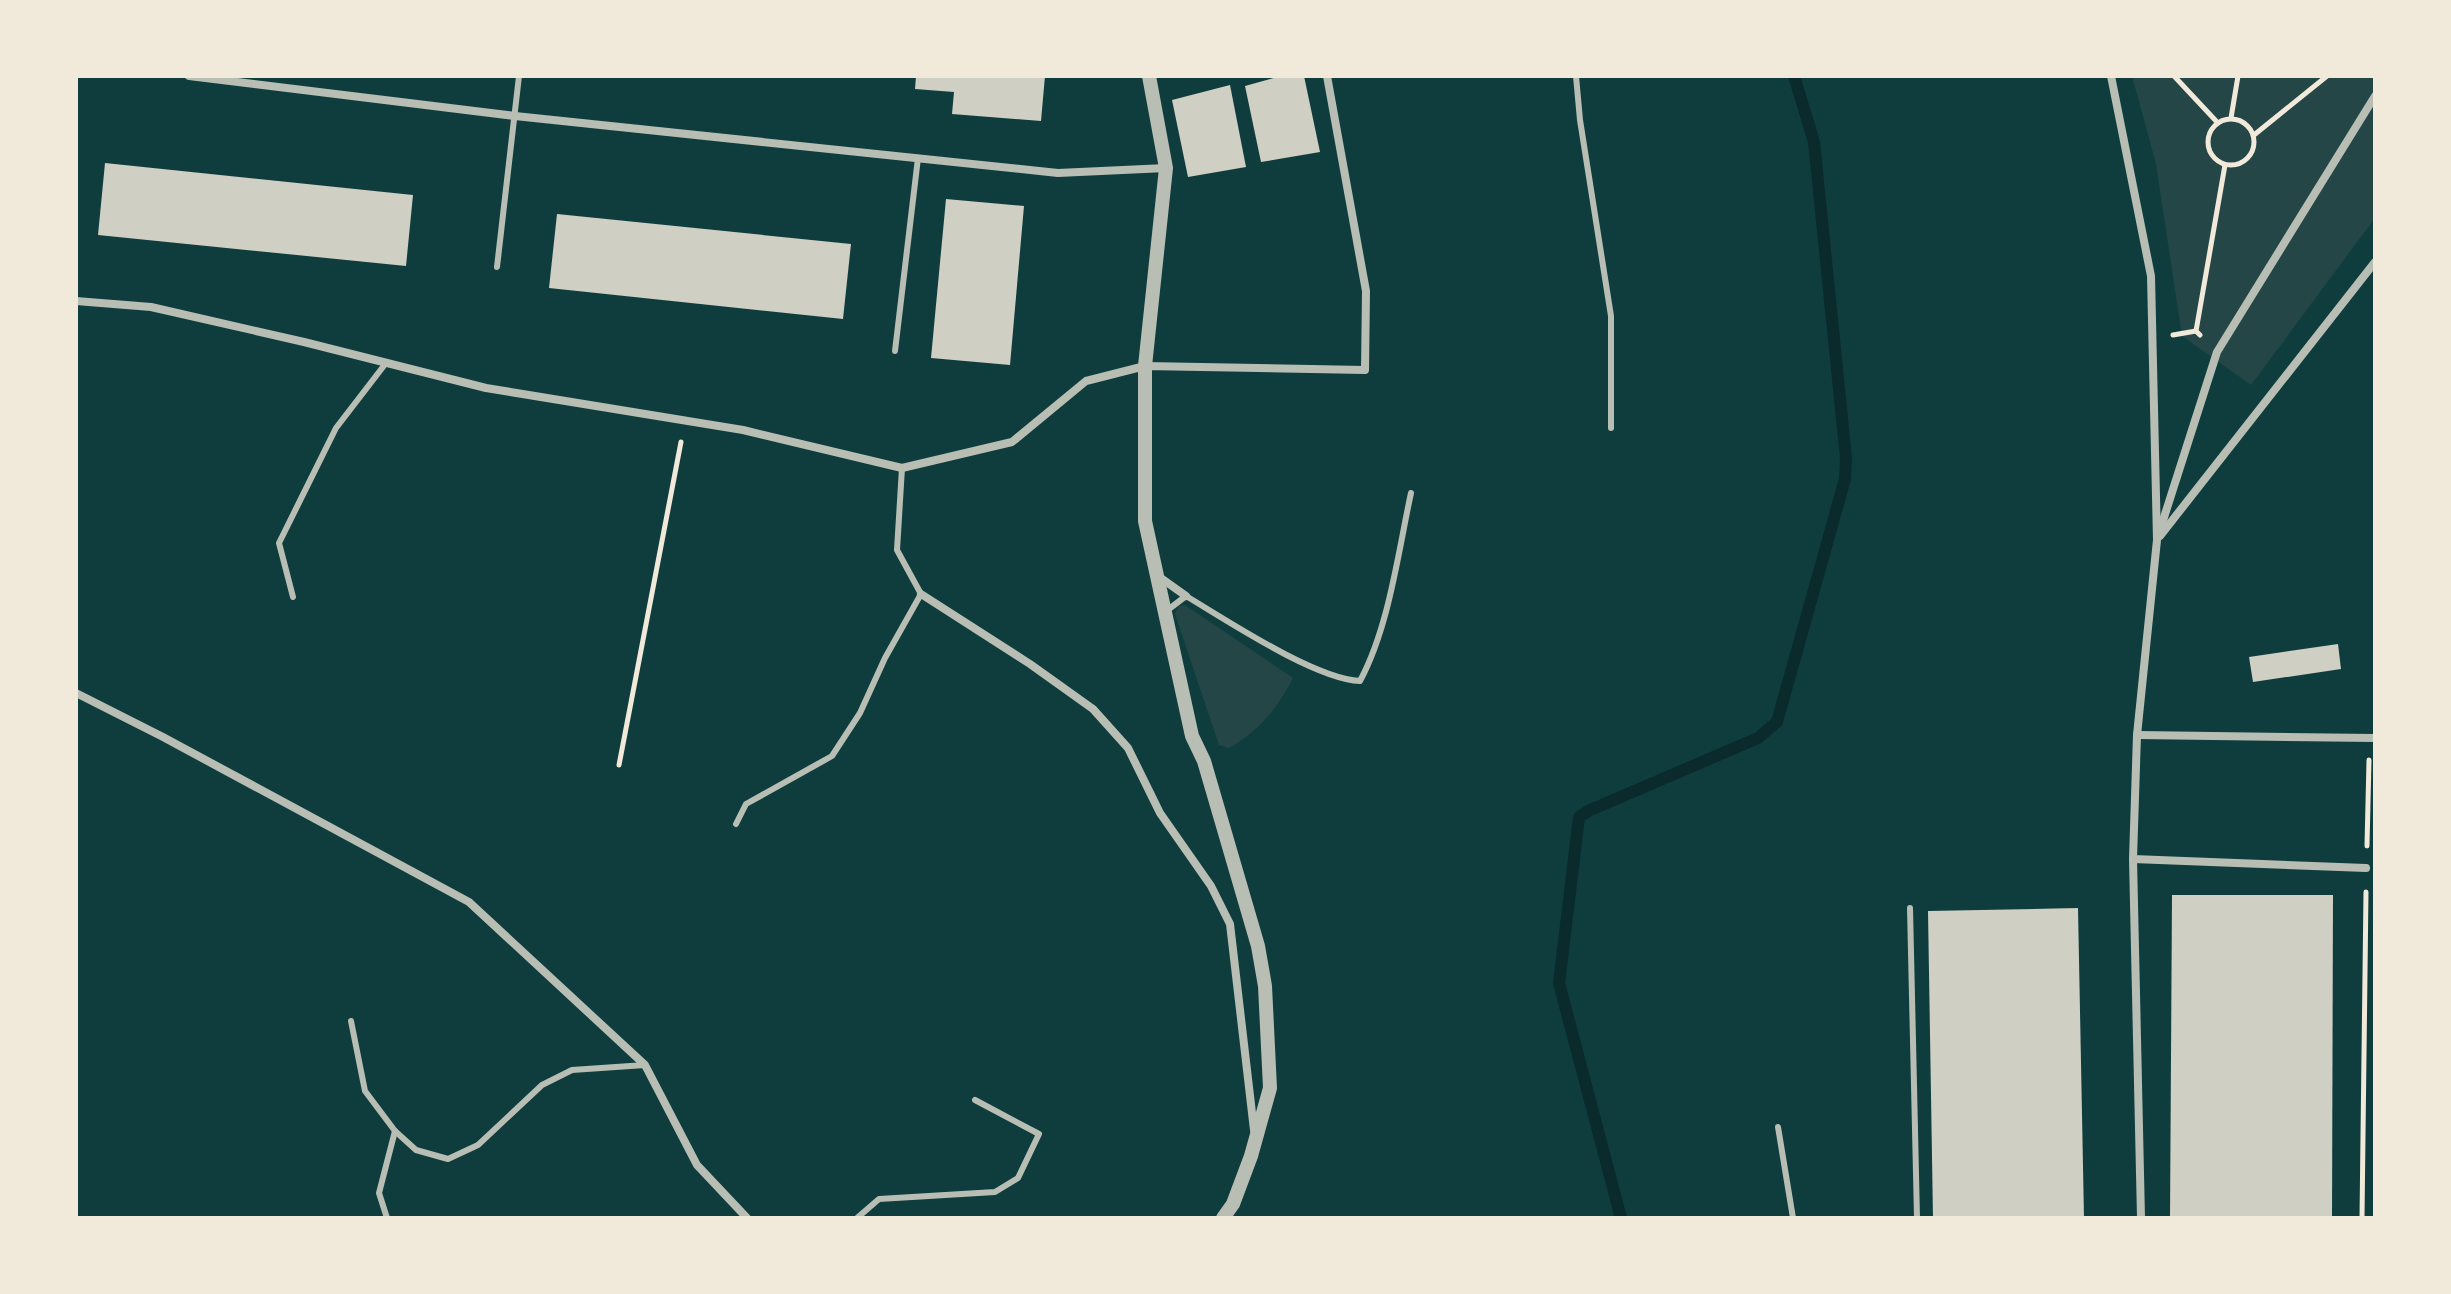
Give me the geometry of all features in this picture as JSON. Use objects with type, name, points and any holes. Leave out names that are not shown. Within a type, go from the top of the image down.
[{"type":"street","points":[[189,76],[515,116],[1058,173],[1166,168]]},
{"type":"street","points":[[1149,76],[1166,168],[1145,366],[1145,521],[1192,736],[1204,761],[1258,946],[1265,986],[1270,1088],[1256,1140],[1233,1204],[1223,1218]]},
{"type":"street","points":[[76,301],[151,307],[486,388],[743,430],[902,468],[1012,442],[1086,381],[1145,366],[1365,370],[1366,291],[1327,76]]},
{"type":"street","points":[[2111,76],[2151,276],[2157,540],[2137,735],[2133,859],[2141,1218]]},
{"type":"street","points":[[2157,540],[2217,352],[2375,96]]},
{"type":"street","points":[[2157,540],[2375,262]]},
{"type":"street","points":[[1158,576],[1186,596]]},
{"type":"street","points":[[921,594],[1093,709],[1128,748],[1160,813],[1211,886],[1230,924],[1256,1140]]},
{"type":"street","points":[[76,693],[469,902],[645,1065],[697,1165],[747,1218]]},
{"type":"street","points":[[2137,735],[2372,738]]},
{"type":"street","points":[[2133,859],[2366,868]]},
{"type":"lane","points":[[497,267],[519,76]]},
{"type":"lane","points":[[1576,76],[1611,316],[1611,428]]},
{"type":"lane","points":[[895,351],[918,158]]},
{"type":"lane","points":[[293,597],[279,543],[336,428],[386,363]]},
{"type":"lane","points":[[736,824],[746,804],[832,756],[860,713],[885,658],[921,594],[897,550],[902,468]]},
{"type":"lane","points":[[1165,612],[1186,596],[1279,650],[1346,680],[1360,681],[1383,621],[1411,493]]},
{"type":"lane","points":[[1910,908],[1917,1218]]},
{"type":"lane","points":[[351,1021],[365,1091],[395,1131],[416,1150],[448,1159],[478,1145],[542,1085],[572,1070],[645,1065]]},
{"type":"lane","points":[[857,1218],[879,1199],[995,1192],[1018,1178],[1039,1134],[975,1100]]},
{"type":"lane","points":[[1778,1127],[1793,1218]]},
{"type":"lane","points":[[387,1218],[379,1193],[395,1131]]},
{"type":"path","points":[[2174,76],[2217,122]]},
{"type":"path","points":[[2231,118],[2238,76]]},
{"type":"path","points":[[2254,135],[2327,76]]},
{"type":"path","points":[[2231,118],[2245,122],[2254,135],[2254,149],[2245,161],[2231,166],[2217,161],[2208,149],[2209,135],[2217,122],[2231,118]]},
{"type":"path","points":[[2217,352],[2196,331],[2225,165]]},
{"type":"path","points":[[619,765],[685,421]]},
{"type":"path","points":[[2362,1218],[2366,868],[2372,738]]},
{"type":"shaded area","points":[[2132,76],[2375,76],[2375,218],[2251,385],[2182,336],[2156,164]]},
{"type":"shaded area","points":[[1185,605],[1293,678],[1267,718],[1229,748],[1219,745],[1175,614],[1178,606]]},
{"type":"building","points":[[916,76],[1045,76],[1041,121],[952,114],[954,92],[915,89]]},
{"type":"building","points":[[1281,76],[1304,76],[1320,152],[1261,162],[1245,86]]},
{"type":"building","points":[[1230,85],[1246,167],[1188,177],[1172,100]]},
{"type":"building","points":[[105,163],[413,195],[406,266],[98,235]]},
{"type":"building","points":[[946,199],[1024,206],[1010,365],[931,358]]},
{"type":"building","points":[[557,214],[851,244],[843,319],[549,288]]},
{"type":"building","points":[[2338,644],[2341,669],[2253,682],[2249,657]]},
{"type":"building","points":[[2172,895],[2333,895],[2332,1218],[2170,1218]]},
{"type":"building","points":[[2078,908],[2084,1218],[1933,1218],[1928,911]]},
{"type":"waterway","points":[[1621,1218],[1559,983],[1579,817],[1758,738],[1777,722],[1845,479],[1846,458],[1814,142],[1794,76]]}]
